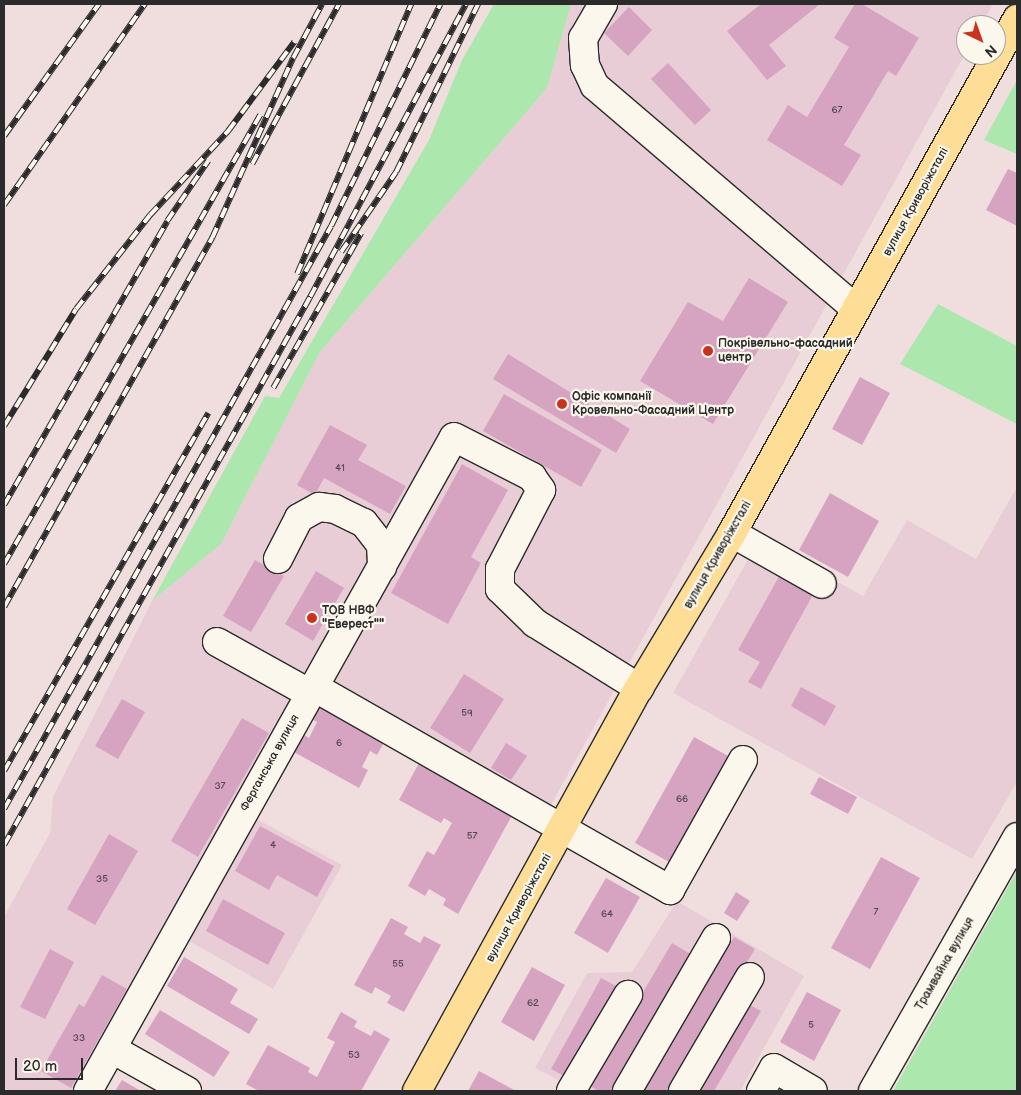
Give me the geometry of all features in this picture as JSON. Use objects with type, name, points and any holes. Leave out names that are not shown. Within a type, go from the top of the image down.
[{"type":"main road","name":"вулиця Криворіжсталі","points":[[417,1091],[640,688],[732,533],[1017,19]]},
{"type":"street","points":[[603,4],[583,38],[585,65],[596,86],[856,309]]},
{"type":"street","name":"Ферганська вулиця","points":[[88,1091],[309,693],[454,437],[532,477],[541,490],[500,569],[500,589],[535,623],[640,688]]},
{"type":"street","points":[[278,560],[299,518],[320,507],[335,509],[364,523],[381,545],[382,567]]},
{"type":"street","points":[[732,533],[822,584]]},
{"type":"street","points":[[217,642],[309,693],[321,691],[670,890],[743,760]]},
{"type":"street","name":"Трамвайна вулиця","points":[[873,1091],[1017,837]]},
{"type":"street","points":[[627,1091],[716,938]]},
{"type":"street","points":[[683,1091],[750,977]]},
{"type":"street","points":[[571,1091],[628,995]]},
{"type":"street","points":[[112,1049],[187,1091]]},
{"type":"street","points":[[761,1091],[774,1068],[813,1091]]},
{"type":"shaded area","points":[[571,4],[993,4],[987,15],[956,15],[956,65],[959,65],[541,823],[319,696],[253,817],[342,865],[273,989],[186,939],[100,1091],[4,1091],[4,917],[50,833],[53,797],[152,601],[221,544],[320,352],[547,88]]},
{"type":"shaded area","points":[[1017,487],[1017,782],[972,859],[673,693],[760,538],[863,596],[907,520],[976,559]]},
{"type":"shaded area","points":[[677,901],[804,976],[740,1091],[580,1091],[535,1068],[587,973],[632,972]]},
{"type":"green space","points":[[494,4],[571,4],[547,88],[320,352],[221,544],[152,601],[265,396],[279,398],[429,140],[462,60]]},
{"type":"green space","points":[[1017,80],[1017,154],[984,140]]},
{"type":"green space","points":[[938,304],[1017,346],[1017,424],[900,364]]},
{"type":"green space","points":[[1017,871],[1017,1091],[893,1091]]},
{"type":"building","points":[[761,4],[820,4],[769,45],[786,66],[767,80],[727,31]]},
{"type":"building","points":[[855,4],[862,4],[919,38],[896,76],[888,71],[844,145],[861,155],[842,186],[767,140],[788,105],[807,117],[849,47],[834,38]]},
{"type":"building","points":[[629,7],[652,30],[628,56],[604,33]]},
{"type":"building","points":[[668,63],[711,110],[695,125],[651,79]]},
{"type":"building","points":[[1008,169],[1017,173],[1017,226],[986,210]]},
{"type":"building","name":"Покрівельно-фасадний центр","points":[[749,278],[788,302],[713,424],[640,381],[688,302],[723,321]]},
{"type":"building","name":"Офіс компанії Кровельно-Фасадний Центр","points":[[508,354],[630,429],[616,453],[493,379]]},
{"type":"building","points":[[860,377],[890,393],[862,445],[832,429]]},
{"type":"building","points":[[504,394],[602,450],[581,487],[483,431]]},
{"type":"building","points":[[330,425],[367,445],[358,460],[406,486],[390,514],[324,478],[315,495],[297,485]]},
{"type":"building","points":[[462,464],[508,490],[471,557],[481,563],[448,624],[391,593]]},
{"type":"building","points":[[830,493],[879,521],[848,577],[799,550]]},
{"type":"building","points":[[255,560],[284,576],[251,632],[223,616]]},
{"type":"building","points":[[316,571],[344,588],[313,641],[285,624]]},
{"type":"building","points":[[781,573],[815,591],[761,689],[748,682],[760,662],[738,650]]},
{"type":"building","points":[[464,674],[504,699],[470,753],[430,728]]},
{"type":"building","points":[[801,687],[836,706],[825,726],[791,706]]},
{"type":"building","points":[[122,699],[145,712],[118,759],[95,746]]},
{"type":"building","points":[[319,700],[387,737],[377,755],[370,751],[362,767],[368,770],[359,788],[292,751],[301,733],[309,738],[317,722],[310,718]]},
{"type":"building","points":[[242,718],[269,733],[198,857],[171,841]]},
{"type":"building","points":[[694,737],[730,757],[671,863],[635,843]]},
{"type":"building","points":[[506,743],[527,756],[511,780],[491,768]]},
{"type":"building","points":[[419,763],[515,810],[458,914],[443,905],[446,899],[429,889],[425,896],[408,886],[427,851],[434,855],[452,823],[444,818],[441,823],[399,800]]},
{"type":"building","points":[[819,777],[857,797],[848,814],[810,794]]},
{"type":"building","points":[[260,826],[334,866],[317,897],[277,875],[269,890],[235,871]]},
{"type":"building","points":[[109,834],[138,851],[95,925],[67,909]]},
{"type":"building","points":[[881,857],[920,878],[870,969],[831,948]]},
{"type":"building","points":[[606,878],[640,897],[608,953],[574,933]]},
{"type":"building","points":[[736,892],[750,901],[737,921],[724,913]]},
{"type":"building","points":[[223,899],[285,933],[268,965],[206,931]]},
{"type":"building","points":[[391,918],[408,927],[404,934],[420,943],[424,936],[441,945],[404,1012],[387,1003],[391,996],[375,987],[372,994],[354,985]]},
{"type":"building","points":[[734,937],[755,949],[669,1091],[641,1091]]},
{"type":"building","points":[[672,943],[694,956],[613,1091],[599,1091],[588,1085]]},
{"type":"building","points":[[50,949],[74,962],[45,1019],[20,1007]]},
{"type":"building","points":[[184,957],[238,989],[230,1003],[258,1019],[249,1034],[167,986]]},
{"type":"building","points":[[532,967],[565,985],[534,1041],[501,1022]]},
{"type":"building","points":[[102,975],[127,989],[71,1088],[41,1071],[79,1004],[84,1007]]},
{"type":"building","points":[[601,978],[620,988],[570,1079],[551,1069]]},
{"type":"building","points":[[807,992],[841,1010],[814,1061],[780,1042]]},
{"type":"building","points":[[743,1001],[761,1011],[714,1091],[689,1091]]},
{"type":"building","points":[[160,1010],[230,1052],[214,1077],[145,1034]]},
{"type":"building","points":[[341,1012],[357,1021],[354,1027],[371,1036],[374,1030],[390,1039],[361,1091],[259,1091],[246,1084],[268,1045],[310,1068],[308,1072],[317,1077],[335,1042],[327,1038]]},
{"type":"building","points":[[479,1071],[516,1091],[468,1091]]},
{"type":"building","points":[[122,1080],[141,1091],[115,1091]]},
{"type":"railway","points":[[4,136],[99,4]]},
{"type":"railway","points":[[4,205],[145,4]]},
{"type":"railway","points":[[4,607],[212,238],[293,58],[322,4]]},
{"type":"railway","points":[[252,164],[339,4]]},
{"type":"railway","points":[[297,274],[411,4]]},
{"type":"railway","points":[[4,809],[331,226],[440,4]]},
{"type":"railway","points":[[4,845],[310,297],[466,4]]},
{"type":"railway","points":[[341,252],[396,172],[478,4]]},
{"type":"railway","points":[[4,426],[76,309],[150,215],[228,131],[294,42]]},
{"type":"railway","points":[[4,564],[260,115]]},
{"type":"railway","points":[[4,505],[167,221],[208,161]]},
{"type":"railway","points":[[273,388],[361,233]]},
{"type":"railway","points":[[4,771],[208,413]]},
{"type":"place","name":"Покрівельно-фасадний центр","points":[[708,351]]},
{"type":"place","name":"Офіс компанії Кровельно-Фасадний Центр","points":[[562,404]]},
{"type":"place","name":"ТОВ НВФ \"Еверест\"\"","points":[[312,618]]}]
